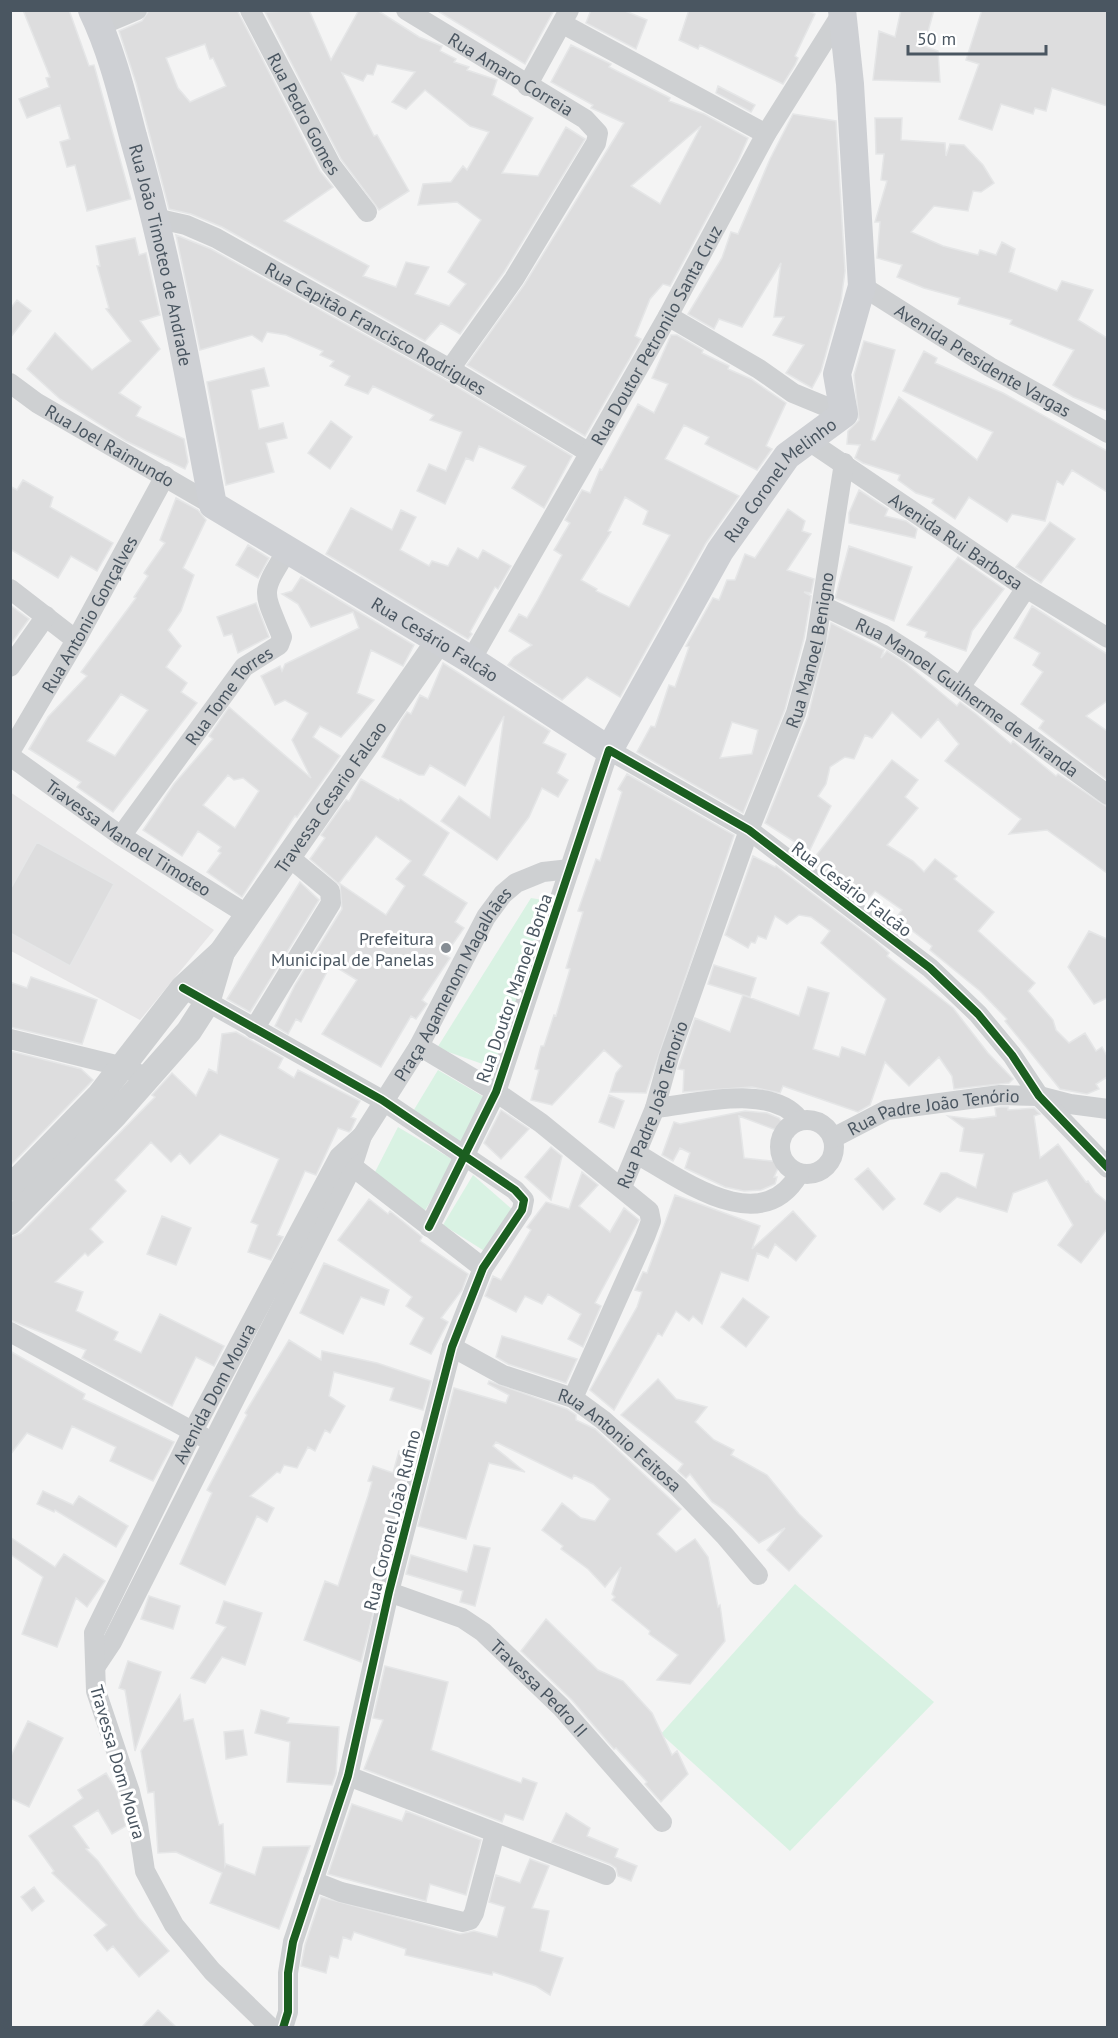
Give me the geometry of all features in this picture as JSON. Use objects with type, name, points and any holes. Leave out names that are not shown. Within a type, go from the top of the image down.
[{"type":"main road","name":"Rua Coronel Melinho","points":[[609,750],[720,551],[787,456],[844,414],[837,374],[862,286],[850,84],[842,12]]},
{"type":"main road","name":"Rua João Timoteo de Andrade","points":[[96,18],[124,102],[155,218],[213,506]]},
{"type":"main road","name":"Rua Cesário Falcão","points":[[213,506],[471,660],[609,750]]},
{"type":"street","points":[[96,18],[137,10]]},
{"type":"street","name":"Rua Pedro Gomes","points":[[250,10],[331,165],[367,212]]},
{"type":"street","name":"Rua Amaro Correia","points":[[406,10],[435,17],[527,86],[585,120],[598,133],[596,143],[514,279],[450,369]]},
{"type":"street","name":"Rua Doutor Petronilo Santa Cruz","points":[[471,660],[588,452],[668,316],[766,134],[842,12]]},
{"type":"street","points":[[527,86],[566,17],[766,134]]},
{"type":"street","name":"Rua Capitão Francisco Rodrigues","points":[[155,218],[186,225],[216,238],[450,369],[588,452]]},
{"type":"street","name":"Avenida Presidente Vargas","points":[[862,286],[990,367],[1107,433]]},
{"type":"street","points":[[668,316],[759,369],[793,393],[844,414]]},
{"type":"street","name":"Rua Joel Raimundo","points":[[10,383],[37,403],[213,506]]},
{"type":"street","name":"Avenida Rui Barbosa","points":[[809,441],[1026,588],[1107,638]]},
{"type":"street","name":"Rua Manoel Benigno","points":[[749,830],[796,713],[823,606],[844,463]]},
{"type":"street","name":"Rua Antonio Gonçalves","points":[[10,754],[76,640],[165,476]]},
{"type":"street","name":"Rua Tome Torres","points":[[121,836],[244,667],[279,645],[282,637],[266,598],[267,586],[288,549]]},
{"type":"street","points":[[961,686],[1026,588]]},
{"type":"street","points":[[10,589],[76,640]]},
{"type":"street","name":"Rua Manoel Guilherme de Miranda","points":[[823,606],[882,634],[961,686],[1107,795]]},
{"type":"street","points":[[10,667],[46,616]]},
{"type":"street","name":"Travessa Cesario Falcao","points":[[10,1188],[124,1067],[183,988],[222,952],[438,642]]},
{"type":"street","name":"Rua Cesário Falcão","points":[[609,750],[749,830],[930,968],[978,1014],[1012,1055],[1039,1096],[1107,1168]]},
{"type":"street","name":"Rua Doutor Manoel Borba","points":[[429,1227],[462,1154],[496,1092],[609,750]]},
{"type":"street","name":"Travessa Manoel Timoteo","points":[[10,754],[121,836],[248,915]]},
{"type":"street","name":"Rua Padre João Tenorio","points":[[573,1398],[651,1221],[649,1211],[644,1204],[622,1187],[654,1108],[669,1057],[749,830]]},
{"type":"street","points":[[254,1029],[331,903],[330,891],[289,857]]},
{"type":"street","name":"Praça Agamenom Magalhães","points":[[345,1162],[382,1100],[419,1046],[486,917],[503,894],[516,883],[543,872],[570,869]]},
{"type":"street","name":"Travessa Cesario Falcao","points":[[10,1222],[114,1116],[189,1031],[207,1003],[222,952]]},
{"type":"street","name":"Rua Coronel João Rufino","points":[[183,988],[382,1100],[515,1190],[524,1200],[522,1210],[483,1268],[452,1347],[389,1592],[348,1776],[293,1942],[288,1973],[288,2013],[283,2028]]},
{"type":"street","points":[[10,1039],[124,1067],[147,1078]]},
{"type":"street","points":[[419,1046],[496,1092],[541,1123],[622,1187]]},
{"type":"street","name":"Rua Padre João Tenório","points":[[833,1138],[887,1110],[1000,1095],[1039,1096],[1070,1104],[1107,1109]]},
{"type":"street","points":[[654,1108],[759,1098],[785,1105],[799,1119]]},
{"type":"street","points":[[799,1119],[813,1119],[826,1126],[833,1138],[834,1153],[827,1166],[814,1174],[799,1174],[784,1163],[779,1146],[784,1130],[799,1119]]},
{"type":"street","points":[[637,1154],[687,1183],[740,1204],[759,1205],[774,1200],[790,1189],[799,1174]]},
{"type":"street","points":[[345,1162],[483,1268]]},
{"type":"street","name":"Avenida Dom Moura","points":[[94,1633],[193,1431],[246,1331],[345,1162]]},
{"type":"street","name":"Avenida Dom Moura","points":[[112,1642],[265,1342],[345,1162]]},
{"type":"street","points":[[246,1331],[265,1342]]},
{"type":"street","points":[[10,1332],[214,1443]]},
{"type":"street","name":"Rua Antonio Feitosa","points":[[452,1347],[503,1375],[573,1398],[603,1420],[678,1487],[725,1536],[758,1575]]},
{"type":"street","points":[[143,1533],[162,1544]]},
{"type":"street","name":"Travessa Pedro II","points":[[389,1592],[462,1618],[483,1632],[561,1707],[662,1822]]},
{"type":"street","name":"Travessa Dom Moura","points":[[94,1633],[96,1691],[118,1750],[138,1825],[145,1871],[174,1925],[212,1971],[271,2028]]},
{"type":"street","name":"Travessa Dom Moura","points":[[96,1666],[112,1642]]},
{"type":"street","points":[[348,1776],[606,1875]]},
{"type":"street","points":[[313,1881],[341,1892],[464,1922],[470,1920],[474,1913],[495,1833]]},
{"type":"shaded area","points":[[10,792],[214,930],[140,1020],[11,951]]},
{"type":"green space","points":[[531,898],[556,902],[494,1068],[437,1048]]},
{"type":"green space","points":[[438,1070],[489,1100],[462,1146],[412,1113]]},
{"type":"green space","points":[[398,1127],[455,1161],[424,1212],[374,1174]]},
{"type":"green space","points":[[473,1175],[514,1211],[486,1252],[443,1225]]},
{"type":"green space","points":[[795,1584],[934,1702],[790,1851],[661,1734]]},
{"type":"building","points":[[23,10],[69,10],[89,66],[94,65],[131,199],[87,211],[75,165],[67,167],[60,142],[70,139],[60,105],[27,118],[19,99],[49,87],[46,78],[50,77]]},
{"type":"building","points":[[149,10],[237,10],[320,171],[333,187],[284,221],[369,266],[363,276],[396,287],[406,262],[429,267],[415,294],[449,306],[466,284],[448,272],[481,220],[457,202],[418,205],[423,184],[451,182],[463,166],[467,170],[489,132],[470,126],[425,90],[406,109],[392,102],[415,72],[377,64],[373,75],[367,74],[363,81],[342,73],[374,136],[377,135],[409,191],[379,210],[341,159],[265,12],[309,10],[331,60],[359,10],[377,10],[419,37],[442,46],[440,51],[456,59],[454,62],[469,67],[467,70],[497,80],[492,95],[533,118],[502,173],[538,176],[566,127],[585,139],[504,272],[460,334],[441,323],[425,341],[222,227],[191,214],[169,209],[136,83],[119,31],[142,21]],"holes":[[[205,44],[210,59],[213,58],[226,86],[190,102],[178,88],[166,58]]]},
{"type":"building","points":[[436,10],[554,10],[525,64]]},
{"type":"building","points":[[591,10],[623,10],[647,20],[636,49],[586,23]]},
{"type":"building","points":[[689,10],[807,10],[815,14],[795,56],[798,58],[795,65],[783,84],[700,45],[698,49],[679,40]]},
{"type":"building","points":[[901,10],[934,10],[924,46],[938,51],[940,82],[873,80],[879,31],[895,37]]},
{"type":"building","points":[[982,10],[1107,10],[1107,106],[1052,88],[1046,111],[1035,108],[1033,114],[1001,104],[992,130],[959,119],[979,64],[966,60]]},
{"type":"building","points":[[571,45],[611,64],[609,67],[670,98],[669,101],[704,114],[748,138],[738,161],[670,286],[663,284],[650,299],[635,336],[641,339],[585,436],[467,365],[524,285],[624,123],[591,108],[593,105],[551,82]],"holes":[[[701,126],[660,204],[631,186]]]},
{"type":"building","points":[[718,86],[755,105],[751,112],[716,93]]},
{"type":"building","points":[[793,114],[836,121],[845,271],[841,300],[821,371],[812,388],[786,373],[804,345],[773,335],[784,317],[774,317],[781,263],[742,327],[719,319],[714,329],[688,314],[722,258],[731,232],[738,234],[770,159]]},
{"type":"building","points":[[875,118],[902,118],[901,140],[945,143],[946,156],[950,144],[964,145],[983,165],[994,183],[981,192],[973,191],[968,211],[934,206],[911,232],[943,246],[978,255],[980,250],[996,255],[1002,242],[1015,249],[1009,272],[1057,291],[1062,281],[1093,290],[1078,320],[1107,338],[1107,411],[1073,397],[1053,385],[1074,350],[1010,324],[1012,320],[958,304],[960,298],[924,288],[897,277],[902,265],[877,258],[880,222],[875,222],[887,181],[881,180],[884,154],[876,154]]},
{"type":"building","points":[[176,235],[211,249],[444,379],[572,456],[544,508],[512,488],[526,466],[479,446],[473,461],[466,458],[445,504],[417,491],[429,464],[446,471],[462,432],[430,420],[434,415],[373,386],[368,394],[345,385],[350,376],[330,366],[334,361],[320,355],[323,351],[286,335],[267,332],[262,342],[252,335],[200,350]]},
{"type":"building","points":[[135,238],[139,255],[146,253],[160,315],[140,321],[160,349],[119,393],[141,407],[136,416],[184,439],[188,462],[185,469],[126,441],[60,399],[27,369],[55,333],[92,370],[131,341],[106,309],[109,308],[97,266],[100,266],[96,246]]},
{"type":"building","points":[[17,300],[31,311],[10,338],[10,309]]},
{"type":"building","points":[[671,335],[677,335],[703,350],[702,353],[729,366],[728,369],[751,379],[786,403],[766,446],[772,449],[757,470],[705,444],[709,437],[684,425],[665,459],[739,496],[706,543],[620,697],[587,677],[562,700],[508,665],[514,657],[532,645],[509,631],[519,614],[527,618],[536,603],[562,555],[554,550],[570,523],[565,520],[582,490],[590,493],[600,469],[602,470],[638,404],[654,413],[668,384],[652,378]],"holes":[[[625,497],[648,511],[643,524],[670,535],[629,607],[596,591],[597,589],[581,580],[611,532],[608,531]]]},
{"type":"building","points":[[864,341],[895,350],[871,440],[875,441],[899,397],[977,460],[993,432],[903,391],[924,351],[937,358],[935,363],[1003,393],[1107,451],[1107,492],[1072,470],[1063,485],[1057,481],[1045,521],[1012,514],[1007,522],[969,497],[955,519],[932,503],[934,499],[916,493],[898,480],[900,475],[863,463],[855,458],[860,445],[847,444],[848,431],[859,420],[854,375]]},
{"type":"building","points":[[264,368],[269,386],[251,390],[259,429],[283,423],[287,438],[266,443],[274,472],[226,485],[207,382]]},
{"type":"building","points":[[331,421],[352,437],[330,469],[308,453]]},
{"type":"building","points":[[23,480],[53,497],[50,507],[113,543],[97,571],[71,556],[58,578],[10,549],[10,486],[17,490]]},
{"type":"building","points":[[859,490],[888,509],[885,516],[906,521],[917,529],[915,538],[849,523],[849,513]]},
{"type":"building","points":[[176,498],[198,510],[206,520],[183,568],[194,575],[181,611],[168,630],[181,646],[166,667],[187,683],[181,692],[197,703],[113,812],[77,787],[81,782],[29,749],[48,717],[87,676],[81,672],[136,598],[134,597],[148,576],[144,573],[165,543],[160,540]],"holes":[[[121,694],[148,710],[115,756],[87,741]]]},
{"type":"building","points":[[351,508],[392,530],[401,510],[416,517],[400,550],[429,566],[432,561],[448,566],[458,548],[478,559],[483,550],[511,566],[498,589],[495,587],[468,639],[326,554]]},
{"type":"building","points":[[788,509],[805,521],[802,531],[811,534],[787,570],[814,579],[811,593],[804,592],[811,596],[804,638],[785,709],[743,813],[637,752],[651,726],[655,727],[669,685],[675,687],[689,647],[686,646],[713,598],[719,600],[727,580],[735,580],[745,554],[755,558]],"holes":[[[732,722],[758,730],[752,754],[720,758]]]},
{"type":"building","points":[[1050,522],[1075,539],[1041,583],[1016,567]]},
{"type":"building","points":[[248,545],[269,558],[258,578],[236,565]]},
{"type":"building","points":[[849,546],[912,567],[894,621],[835,598]]},
{"type":"building","points":[[958,557],[1004,589],[972,631],[966,651],[925,637],[927,632],[907,625]]},
{"type":"building","points":[[301,577],[414,645],[403,666],[371,650],[357,693],[374,700],[341,737],[320,726],[313,737],[340,756],[297,817],[295,816],[242,897],[207,872],[221,853],[218,851],[221,847],[198,831],[182,856],[143,830],[174,784],[213,739],[209,736],[229,707],[311,778],[292,740],[308,713],[285,700],[275,705],[261,676],[280,666],[282,671],[285,664],[359,628],[353,612],[311,627],[298,604],[282,594],[292,591]],"holes":[[[228,775],[234,780],[243,778],[259,791],[235,828],[203,805]]]},
{"type":"building","points":[[256,603],[269,637],[238,653],[232,634],[224,636],[217,617]]},
{"type":"building","points":[[10,605],[29,619],[10,645]]},
{"type":"building","points":[[1032,606],[1107,654],[1107,701],[1086,716],[1107,731],[1107,780],[1039,728],[1044,721],[1021,704],[1043,672],[1033,665],[1040,653],[1014,638]]},
{"type":"building","points":[[831,623],[884,650],[881,658],[887,651],[904,662],[957,706],[960,702],[1011,744],[1013,741],[1056,776],[1058,774],[1107,807],[1107,873],[1047,830],[1009,834],[1021,819],[945,761],[959,744],[938,719],[921,738],[892,712],[872,738],[865,735],[854,759],[845,757],[830,767],[826,784],[818,796],[831,806],[806,858],[791,847],[795,842],[765,823],[808,716]]},
{"type":"building","points":[[443,663],[550,731],[543,743],[566,754],[557,773],[568,780],[558,797],[542,788],[529,817],[497,860],[441,821],[459,796],[490,818],[504,716],[465,786],[430,765],[424,775],[419,775],[382,757],[401,721],[407,712],[411,714],[420,695],[428,699]]},
{"type":"building","points":[[892,760],[918,780],[905,797],[918,808],[887,845],[913,861],[924,872],[935,859],[957,876],[954,879],[994,912],[978,931],[1035,983],[1028,991],[1053,1020],[1056,1030],[1069,1043],[1085,1033],[1096,1051],[1102,1047],[1107,1056],[1107,1077],[1096,1084],[1099,1089],[1087,1094],[1060,1089],[1005,1021],[1007,1019],[980,991],[930,950],[932,946],[896,918],[902,910],[875,891],[868,899],[842,878],[838,883],[809,861],[811,862]]},
{"type":"building","points":[[627,774],[734,835],[646,1093],[610,1092],[616,1073],[622,1066],[604,1050],[552,1105],[531,1100],[539,1070],[535,1069],[541,1046],[544,1046],[554,1015],[556,1016],[570,969],[566,968],[583,912],[578,911],[596,859],[600,861],[622,792],[618,789]]},
{"type":"building","points":[[361,779],[399,801],[400,799],[449,833],[423,875],[467,903],[455,922],[464,928],[445,955],[450,958],[422,1000],[427,1004],[416,1019],[411,1016],[381,1067],[322,1034],[357,980],[331,964],[301,1022],[296,1019],[288,1034],[275,1026],[295,985],[342,909],[340,885],[310,859],[325,838],[321,835],[346,800],[349,801]],"holes":[[[376,836],[411,861],[396,879],[405,886],[386,915],[339,883]]]},
{"type":"building","points":[[37,842],[114,884],[70,966],[10,933],[10,890]]},
{"type":"building","points":[[753,856],[776,866],[874,940],[889,953],[887,956],[953,1008],[988,1053],[1013,1079],[1009,1083],[954,1089],[952,1076],[939,1057],[909,1086],[885,1062],[870,1105],[858,1112],[783,1086],[780,1093],[752,1087],[683,1092],[684,1070],[678,1069],[695,1018],[730,1032],[743,995],[799,1016],[808,987],[829,993],[813,1049],[839,1057],[842,1047],[865,1055],[886,999],[821,943],[830,931],[811,917],[799,915],[787,924],[775,916],[766,939],[758,936],[755,943],[751,942],[748,948],[725,935]]},
{"type":"building","points":[[300,882],[319,900],[250,1012],[227,999]]},
{"type":"building","points":[[1089,931],[1107,939],[1107,998],[1094,1004],[1068,967]]},
{"type":"building","points":[[714,965],[756,978],[750,997],[708,984]]},
{"type":"building","points":[[31,977],[97,1000],[82,1044],[10,1027],[10,982],[27,988]]},
{"type":"building","points":[[236,1032],[283,1058],[278,1068],[294,1078],[298,1070],[360,1101],[351,1117],[356,1119],[351,1130],[349,1132],[338,1128],[316,1175],[305,1171],[277,1235],[283,1237],[271,1260],[248,1252],[258,1225],[251,1222],[279,1159],[220,1134],[190,1164],[180,1153],[171,1162],[151,1142],[115,1180],[126,1191],[90,1229],[103,1242],[88,1256],[85,1253],[55,1282],[83,1292],[76,1311],[118,1332],[114,1340],[141,1353],[160,1314],[224,1346],[214,1366],[196,1357],[172,1406],[82,1358],[86,1350],[10,1320],[10,1238],[21,1233],[155,1097],[152,1095],[172,1073],[196,1096],[209,1069],[217,1073],[222,1034]]},
{"type":"building","points":[[10,1051],[81,1069],[93,1080],[10,1166]]},
{"type":"building","points":[[609,1095],[624,1101],[614,1128],[599,1122]]},
{"type":"building","points":[[1008,1107],[1008,1110],[1034,1108],[1040,1114],[1034,1116],[1040,1158],[1058,1144],[1086,1182],[1088,1181],[1095,1192],[1107,1202],[1107,1229],[1081,1263],[1058,1245],[1073,1225],[1047,1180],[1013,1193],[1007,1212],[957,1197],[940,1212],[924,1204],[941,1173],[947,1173],[976,1188],[984,1154],[960,1151],[964,1128],[948,1116],[973,1119],[996,1116],[995,1108]]},
{"type":"building","points":[[501,1110],[529,1129],[501,1159],[484,1143]]},
{"type":"building","points":[[745,1111],[767,1113],[779,1118],[792,1136],[739,1116],[744,1158],[781,1162],[774,1177],[777,1177],[775,1184],[761,1190],[744,1191],[725,1187],[685,1168],[690,1153],[680,1148],[673,1161],[662,1155],[674,1122],[680,1124]]},
{"type":"building","points":[[551,1147],[562,1156],[551,1200],[525,1177]]},
{"type":"building","points":[[868,1168],[895,1199],[883,1210],[855,1179]]},
{"type":"building","points":[[582,1172],[598,1185],[579,1206],[610,1232],[624,1208],[639,1220],[595,1303],[601,1306],[583,1347],[568,1339],[581,1314],[548,1294],[542,1304],[525,1296],[516,1312],[485,1296],[493,1276],[501,1280],[531,1230],[527,1227],[546,1202],[569,1209]]},
{"type":"building","points":[[675,1195],[760,1226],[752,1249],[793,1211],[816,1236],[796,1261],[775,1244],[768,1258],[757,1253],[748,1281],[721,1272],[702,1324],[693,1316],[689,1321],[676,1311],[662,1336],[658,1333],[614,1410],[590,1390],[637,1307],[642,1292],[635,1290],[643,1272],[647,1273]]},
{"type":"building","points":[[369,1199],[388,1214],[390,1211],[422,1237],[420,1241],[468,1274],[462,1290],[441,1318],[448,1322],[431,1354],[410,1344],[424,1318],[406,1306],[412,1297],[338,1240]]},
{"type":"building","points":[[162,1216],[191,1228],[176,1265],[147,1254]]},
{"type":"building","points":[[324,1263],[389,1290],[384,1305],[361,1297],[343,1334],[300,1313]]},
{"type":"building","points":[[743,1298],[769,1317],[746,1347],[721,1327]]},
{"type":"building","points":[[502,1336],[577,1359],[566,1383],[508,1364],[496,1357]]},
{"type":"building","points":[[289,1340],[321,1360],[322,1351],[377,1363],[431,1381],[423,1410],[390,1400],[394,1388],[334,1372],[329,1396],[345,1406],[330,1433],[325,1430],[315,1451],[308,1447],[297,1468],[284,1465],[280,1473],[277,1472],[250,1496],[274,1508],[267,1522],[257,1516],[225,1585],[180,1564],[212,1493],[207,1490],[247,1415],[245,1413]]},
{"type":"building","points":[[10,1351],[85,1394],[83,1399],[174,1442],[153,1481],[110,1461],[116,1447],[72,1426],[62,1449],[27,1433],[10,1455]]},
{"type":"building","points":[[658,1379],[676,1399],[707,1407],[695,1422],[714,1440],[734,1450],[731,1455],[767,1475],[799,1514],[822,1536],[789,1571],[767,1550],[785,1528],[759,1543],[723,1509],[712,1502],[690,1474],[686,1478],[678,1471],[683,1464],[621,1415]]},
{"type":"building","points":[[489,1381],[567,1409],[576,1415],[576,1420],[595,1429],[681,1509],[657,1534],[676,1552],[695,1539],[708,1557],[718,1607],[720,1605],[725,1641],[690,1684],[657,1680],[678,1655],[649,1634],[650,1631],[612,1600],[615,1597],[612,1594],[621,1567],[605,1587],[588,1569],[561,1549],[563,1546],[542,1530],[562,1503],[581,1518],[595,1521],[610,1499],[593,1484],[574,1475],[572,1479],[496,1442],[493,1446],[525,1472],[489,1463],[466,1539],[418,1526],[454,1388],[506,1403],[509,1395],[488,1384]]},
{"type":"building","points":[[399,1451],[412,1455],[361,1662],[304,1640],[325,1581],[338,1586],[368,1496],[372,1482],[368,1481],[373,1466],[393,1473]]},
{"type":"building","points":[[43,1491],[73,1505],[79,1496],[128,1526],[116,1547],[55,1510],[54,1512],[37,1504]]},
{"type":"building","points":[[10,1537],[55,1567],[64,1554],[105,1581],[87,1607],[76,1598],[57,1647],[22,1634],[43,1577],[10,1554]]},
{"type":"building","points":[[474,1545],[490,1548],[475,1606],[460,1602],[463,1591],[406,1574],[411,1555],[467,1572]]},
{"type":"building","points":[[149,1596],[180,1606],[173,1629],[141,1619]]},
{"type":"building","points":[[224,1601],[262,1613],[245,1665],[222,1657],[205,1683],[191,1678],[226,1627],[216,1623]]},
{"type":"building","points":[[546,1619],[598,1670],[623,1681],[652,1713],[672,1755],[677,1751],[688,1774],[661,1802],[645,1784],[647,1782],[616,1748],[614,1749],[572,1700],[521,1651]]},
{"type":"building","points":[[128,1661],[161,1672],[135,1751],[125,1690],[119,1688]]},
{"type":"building","points":[[385,1666],[448,1682],[431,1750],[521,1783],[523,1778],[537,1783],[523,1820],[505,1814],[502,1822],[364,1769],[383,1720],[373,1718]]},
{"type":"building","points":[[180,1695],[184,1721],[193,1719],[219,1825],[223,1824],[225,1866],[226,1864],[255,1875],[263,1847],[310,1846],[279,1929],[210,1903],[222,1873],[176,1852],[158,1853],[154,1792],[148,1793],[141,1751]]},
{"type":"building","points":[[261,1710],[289,1718],[287,1723],[339,1727],[336,1774],[332,1785],[287,1782],[290,1742],[255,1733]]},
{"type":"building","points":[[28,1721],[63,1738],[29,1807],[10,1798],[10,1758]]},
{"type":"building","points":[[243,1730],[247,1755],[226,1759],[224,1732]]},
{"type":"building","points":[[106,1773],[117,1791],[126,1826],[112,1834],[98,1810],[73,1826],[89,1848],[86,1849],[98,1861],[139,1918],[169,1951],[139,1977],[113,1946],[107,1951],[94,1935],[107,1925],[52,1873],[54,1871],[29,1836],[83,1798],[78,1790]]},
{"type":"building","points":[[352,1804],[402,1821],[406,1811],[481,1840],[466,1895],[430,1884],[426,1901],[328,1874]]},
{"type":"building","points":[[566,1813],[590,1828],[587,1836],[618,1849],[615,1857],[637,1866],[631,1881],[618,1876],[616,1868],[610,1864],[552,1842]]},
{"type":"building","points":[[530,1859],[549,1866],[532,1908],[549,1911],[540,1951],[563,1958],[550,1995],[536,1986],[493,1972],[492,1975],[405,1955],[406,1949],[354,1932],[351,1940],[343,1937],[338,1958],[330,1956],[326,1973],[301,1966],[305,1945],[321,1897],[460,1934],[474,1931],[497,1937],[505,1907],[489,1902],[496,1875],[520,1883]]},
{"type":"building","points":[[34,1887],[44,1901],[32,1911],[21,1897]]},
{"type":"building","points":[[158,2010],[177,2028],[141,2028]]},
{"type":"cycle path","points":[[429,1227],[496,1092],[609,750],[749,830],[930,968],[978,1014],[1012,1055],[1039,1096],[1108,1168]]},
{"type":"cycle path","points":[[183,988],[382,1100],[515,1190],[524,1200],[522,1210],[483,1268],[452,1347],[389,1592],[348,1776],[293,1942],[288,1973],[288,2012],[283,2028]]},
{"type":"place","name":"Prefeitura Municipal de Panelas","points":[[446,948]]}]
